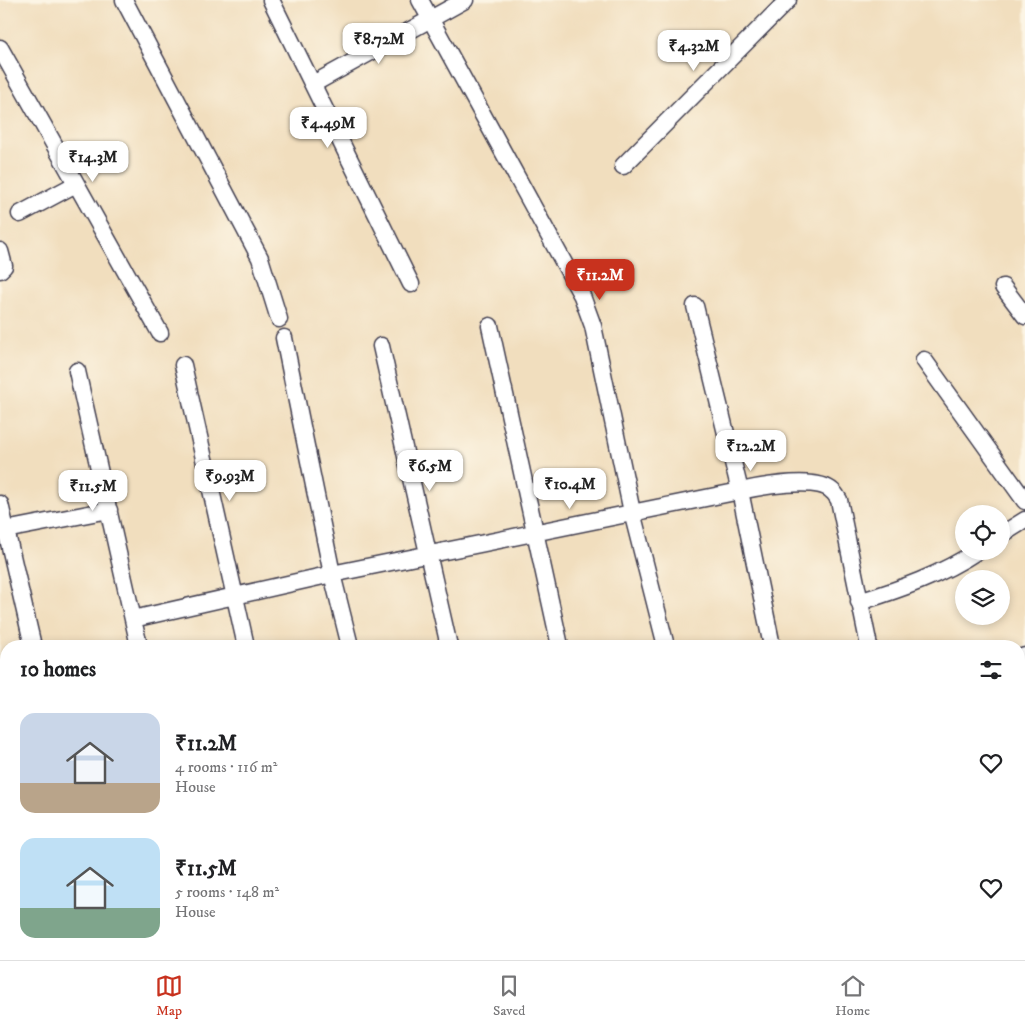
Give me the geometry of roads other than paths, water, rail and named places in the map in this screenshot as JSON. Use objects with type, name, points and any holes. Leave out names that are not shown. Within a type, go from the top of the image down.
[{"type":"street","points":[[124,0],[260,258],[279,319]]},
{"type":"street","points":[[271,0],[411,284]]},
{"type":"street","points":[[420,0],[582,296],[593,326],[632,512],[664,640]]},
{"type":"street","points":[[313,84],[465,0]]},
{"type":"street","points":[[623,166],[788,0]]},
{"type":"street","points":[[0,48],[6,74],[76,184],[160,334]]},
{"type":"street","points":[[20,214],[76,184]]},
{"type":"street","points":[[0,251],[4,261],[0,270]]},
{"type":"street","points":[[1003,287],[1025,316]]},
{"type":"street","points":[[695,306],[740,491],[771,640]]},
{"type":"street","points":[[490,326],[559,640]]},
{"type":"street","points":[[284,338],[332,574],[348,640]]},
{"type":"street","points":[[381,346],[448,640]]},
{"type":"street","points":[[924,360],[1025,501]]},
{"type":"street","points":[[184,365],[245,640]]},
{"type":"street","points":[[77,371],[138,640]]},
{"type":"street","points":[[133,619],[332,574],[775,484],[818,485],[832,490],[839,500],[867,640]]},
{"type":"street","points":[[0,504],[3,530],[31,640]]},
{"type":"street","points":[[3,530],[109,510]]},
{"type":"street","points":[[1010,529],[1025,520]]},
{"type":"street","points":[[860,602],[930,577],[963,560]]}]
